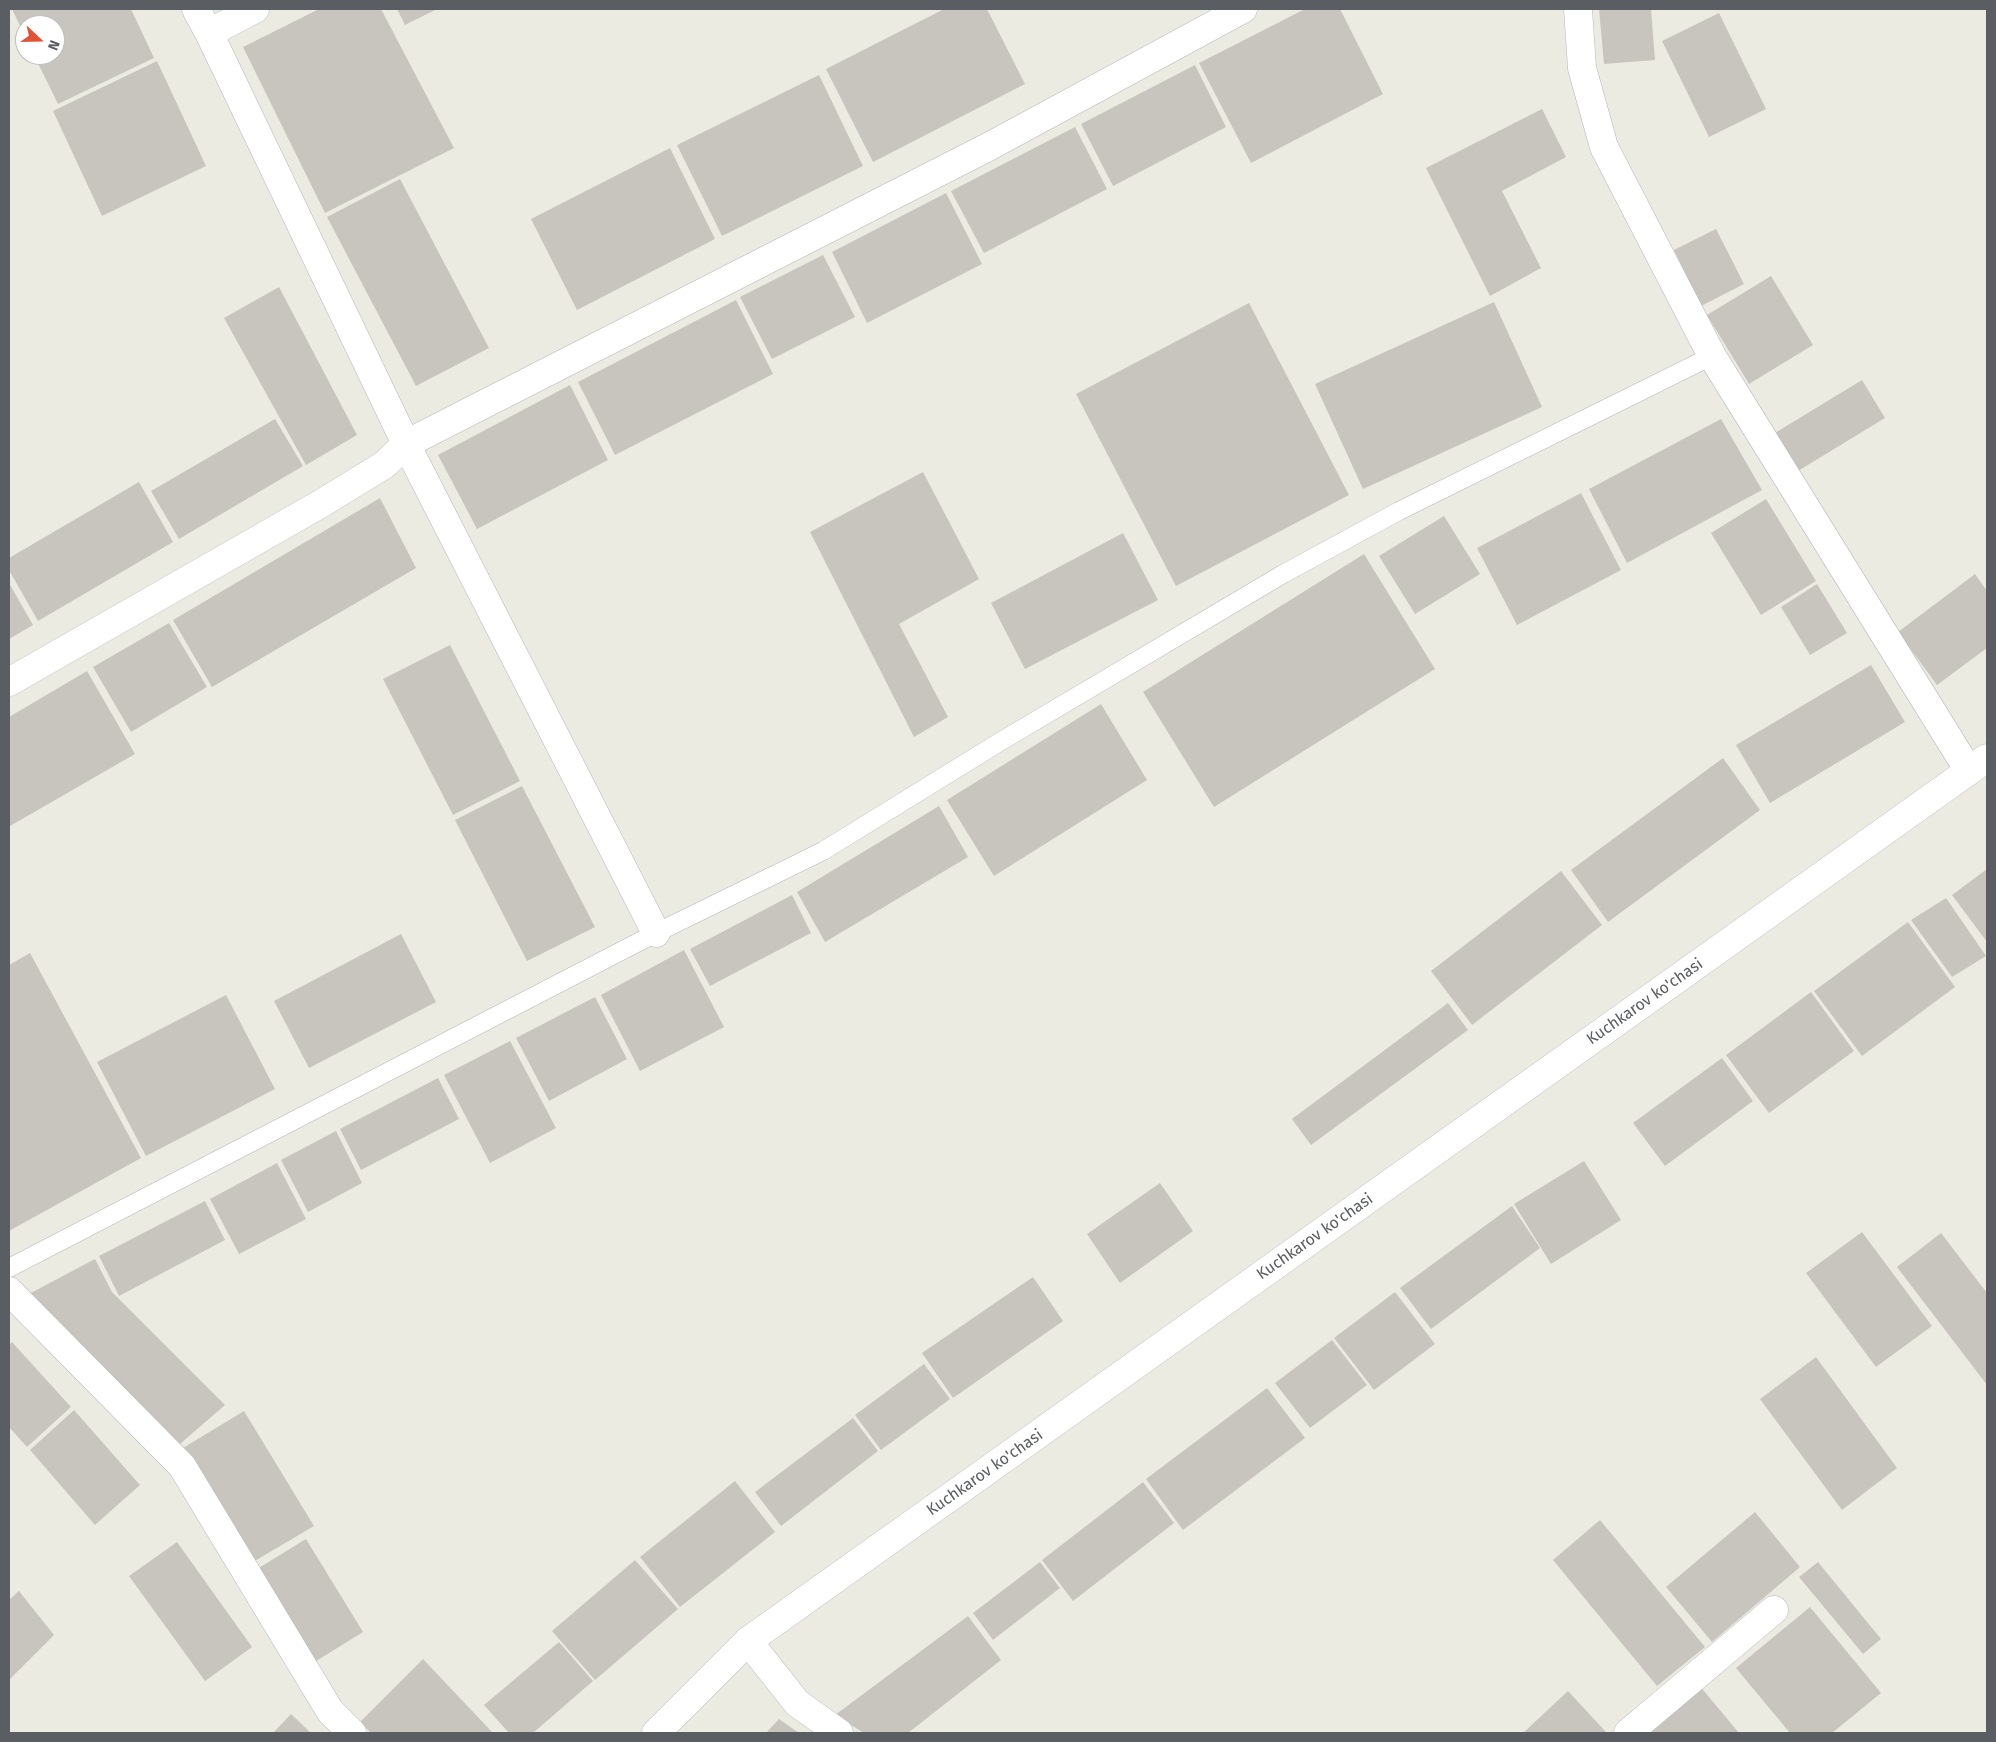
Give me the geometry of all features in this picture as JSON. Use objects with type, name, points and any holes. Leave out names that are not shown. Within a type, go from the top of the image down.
[{"type":"street","points":[[196,9],[210,33],[406,444],[656,933]]},
{"type":"street","points":[[210,33],[255,9]]},
{"type":"street","points":[[9,682],[384,465],[406,444],[990,146],[1243,9]]},
{"type":"street","points":[[1578,9],[1582,68],[1604,147],[1712,356],[1978,764]]},
{"type":"street","name":"Kuchkarov ko'chasi","points":[[656,1733],[748,1642],[1978,764]]},
{"type":"street","points":[[9,1291],[182,1466],[330,1711],[352,1733]]},
{"type":"street","points":[[1628,1733],[1774,1610]]},
{"type":"street","points":[[748,1642],[797,1703],[838,1733]]},
{"type":"lane","points":[[9,1268],[656,933],[823,851],[998,743],[1282,574],[1400,511],[1712,356]]},
{"type":"building","points":[[12,9],[131,9],[154,58],[58,104],[39,65],[65,65],[65,15],[15,15]]},
{"type":"building","points":[[319,9],[381,9],[454,148],[325,213],[243,47]]},
{"type":"building","points":[[397,9],[437,9],[405,25]]},
{"type":"building","points":[[944,9],[987,9],[1025,84],[873,162],[826,69]]},
{"type":"building","points":[[1305,9],[1340,9],[1383,94],[1251,163],[1199,63]]},
{"type":"building","points":[[1599,9],[1651,9],[1655,60],[1604,64]]},
{"type":"building","points":[[1719,13],[1766,109],[1709,137],[1662,41]]},
{"type":"building","points":[[157,61],[206,166],[102,216],[53,111]]},
{"type":"building","points":[[1195,65],[1226,127],[1113,186],[1081,124]]},
{"type":"building","points":[[819,75],[863,166],[722,236],[677,145]]},
{"type":"building","points":[[1542,109],[1566,157],[1502,191],[1541,268],[1490,296],[1426,168]]},
{"type":"building","points":[[1075,127],[1107,189],[984,253],[951,191]]},
{"type":"building","points":[[670,148],[715,239],[577,310],[531,219]]},
{"type":"building","points":[[400,179],[489,348],[416,386],[327,217]]},
{"type":"building","points":[[946,193],[982,264],[867,323],[832,252]]},
{"type":"building","points":[[1716,229],[1744,284],[1701,306],[1674,250]]},
{"type":"building","points":[[823,255],[855,317],[772,359],[740,297]]},
{"type":"building","points":[[1771,276],[1813,345],[1749,384],[1707,315]]},
{"type":"building","points":[[279,287],[357,435],[306,465],[224,318]]},
{"type":"building","points":[[736,300],[773,374],[615,455],[578,382]]},
{"type":"building","points":[[1494,302],[1542,407],[1363,489],[1315,384]]},
{"type":"building","points":[[1249,303],[1349,495],[1176,586],[1076,394]]},
{"type":"building","points":[[1862,380],[1885,418],[1793,474],[1770,436]]},
{"type":"building","points":[[570,385],[608,460],[477,529],[438,455]]},
{"type":"building","points":[[275,419],[303,466],[179,539],[151,491]]},
{"type":"building","points":[[1721,419],[1762,490],[1627,563],[1589,489]]},
{"type":"building","points":[[923,472],[979,579],[899,624],[948,717],[914,737],[810,532]]},
{"type":"building","points":[[139,482],[173,542],[38,621],[9,570],[9,558]]},
{"type":"building","points":[[1581,493],[1621,570],[1517,625],[1477,548]]},
{"type":"building","points":[[380,498],[416,568],[212,687],[173,620]]},
{"type":"building","points":[[1766,499],[1816,581],[1761,615],[1711,533]]},
{"type":"building","points":[[1444,516],[1480,574],[1415,614],[1379,556]]},
{"type":"building","points":[[1123,533],[1158,600],[1025,669],[991,603]]},
{"type":"building","points":[[1364,554],[1435,669],[1214,807],[1143,692]]},
{"type":"building","points":[[1975,574],[1987,591],[1987,648],[1937,685],[1898,632]]},
{"type":"building","points":[[9,583],[33,625],[9,639]]},
{"type":"building","points":[[1817,584],[1847,633],[1810,655],[1781,607]]},
{"type":"building","points":[[169,623],[207,687],[131,732],[93,667]]},
{"type":"building","points":[[450,645],[520,781],[453,815],[383,679]]},
{"type":"building","points":[[1871,665],[1905,722],[1770,803],[1736,745]]},
{"type":"building","points":[[87,671],[135,754],[10,826],[9,717]]},
{"type":"building","points":[[1101,704],[1147,780],[994,876],[947,800]]},
{"type":"building","points":[[1723,758],[1760,810],[1608,922],[1571,870]]},
{"type":"building","points":[[522,786],[595,927],[527,961],[455,820]]},
{"type":"building","points":[[939,806],[968,857],[825,942],[797,892]]},
{"type":"building","points":[[1987,869],[1987,942],[1952,895]]},
{"type":"building","points":[[1561,871],[1602,925],[1472,1025],[1431,971]]},
{"type":"building","points":[[792,895],[811,933],[710,986],[690,949]]},
{"type":"building","points":[[1946,898],[1986,956],[1952,977],[1911,920]]},
{"type":"building","points":[[1908,922],[1955,987],[1862,1056],[1814,991]]},
{"type":"building","points":[[401,934],[436,1002],[309,1068],[274,1001]]},
{"type":"building","points":[[684,950],[724,1027],[640,1071],[601,995]]},
{"type":"building","points":[[30,953],[141,1158],[9,1231],[9,965]]},
{"type":"building","points":[[1811,992],[1854,1051],[1769,1113],[1726,1055]]},
{"type":"building","points":[[226,995],[275,1089],[146,1156],[97,1062]]},
{"type":"building","points":[[595,997],[627,1059],[549,1101],[516,1038]]},
{"type":"building","points":[[1448,1003],[1468,1030],[1311,1145],[1292,1119]]},
{"type":"building","points":[[510,1041],[556,1128],[490,1163],[444,1075]]},
{"type":"building","points":[[1722,1058],[1753,1101],[1665,1166],[1633,1123]]},
{"type":"building","points":[[438,1078],[459,1119],[361,1170],[340,1129]]},
{"type":"building","points":[[336,1131],[362,1183],[308,1212],[281,1160]]},
{"type":"building","points":[[1584,1161],[1621,1220],[1551,1264],[1514,1204]]},
{"type":"building","points":[[277,1163],[306,1219],[239,1254],[210,1199]]},
{"type":"building","points":[[1160,1183],[1193,1231],[1120,1283],[1087,1234]]},
{"type":"building","points":[[205,1201],[225,1240],[119,1296],[99,1256]]},
{"type":"building","points":[[1512,1206],[1540,1248],[1431,1329],[1400,1288]]},
{"type":"building","points":[[1862,1232],[1932,1326],[1876,1367],[1806,1273]]},
{"type":"building","points":[[1941,1233],[1987,1293],[1987,1385],[1897,1267]]},
{"type":"building","points":[[95,1259],[112,1292],[225,1405],[180,1444],[29,1294]]},
{"type":"building","points":[[1033,1277],[1063,1321],[953,1398],[922,1353]]},
{"type":"building","points":[[1395,1292],[1435,1344],[1374,1390],[1334,1338]]},
{"type":"building","points":[[1332,1340],[1367,1385],[1310,1428],[1275,1383]]},
{"type":"building","points":[[12,1342],[71,1407],[27,1447],[9,1427],[9,1345]]},
{"type":"building","points":[[1816,1357],[1897,1468],[1842,1510],[1760,1399]]},
{"type":"building","points":[[924,1364],[950,1399],[881,1450],[855,1415]]},
{"type":"building","points":[[1267,1388],[1305,1438],[1183,1530],[1146,1479]]},
{"type":"building","points":[[74,1410],[140,1485],[95,1525],[30,1450]]},
{"type":"building","points":[[244,1411],[314,1526],[253,1562],[183,1448]]},
{"type":"building","points":[[853,1418],[878,1451],[781,1526],[755,1492]]},
{"type":"building","points":[[735,1481],[775,1532],[680,1607],[640,1557]]},
{"type":"building","points":[[1143,1482],[1174,1523],[1073,1601],[1042,1560]]},
{"type":"building","points":[[1755,1512],[1800,1567],[1712,1642],[1666,1587]]},
{"type":"building","points":[[1600,1520],[1705,1647],[1657,1686],[1553,1560]]},
{"type":"building","points":[[306,1539],[363,1632],[313,1663],[257,1569]]},
{"type":"building","points":[[177,1542],[252,1647],[205,1681],[129,1576]]},
{"type":"building","points":[[635,1560],[678,1609],[595,1680],[552,1631]]},
{"type":"building","points":[[1040,1562],[1060,1588],[993,1640],[973,1613]]},
{"type":"building","points":[[1818,1562],[1881,1639],[1863,1654],[1799,1577]]},
{"type":"building","points":[[19,1591],[54,1635],[9,1680],[9,1600]]},
{"type":"building","points":[[1810,1607],[1881,1693],[1832,1733],[1790,1733],[1736,1668]]},
{"type":"building","points":[[968,1616],[1001,1660],[908,1733],[864,1733],[835,1715]]},
{"type":"building","points":[[559,1642],[593,1681],[533,1733],[509,1733],[484,1705]]},
{"type":"building","points":[[423,1659],[493,1733],[371,1733],[360,1722]]},
{"type":"building","points":[[1699,1685],[1739,1733],[1642,1733]]},
{"type":"building","points":[[1568,1691],[1606,1732],[1523,1733]]},
{"type":"building","points":[[291,1714],[311,1733],[273,1733]]},
{"type":"building","points":[[779,1719],[799,1733],[766,1733]]}]
